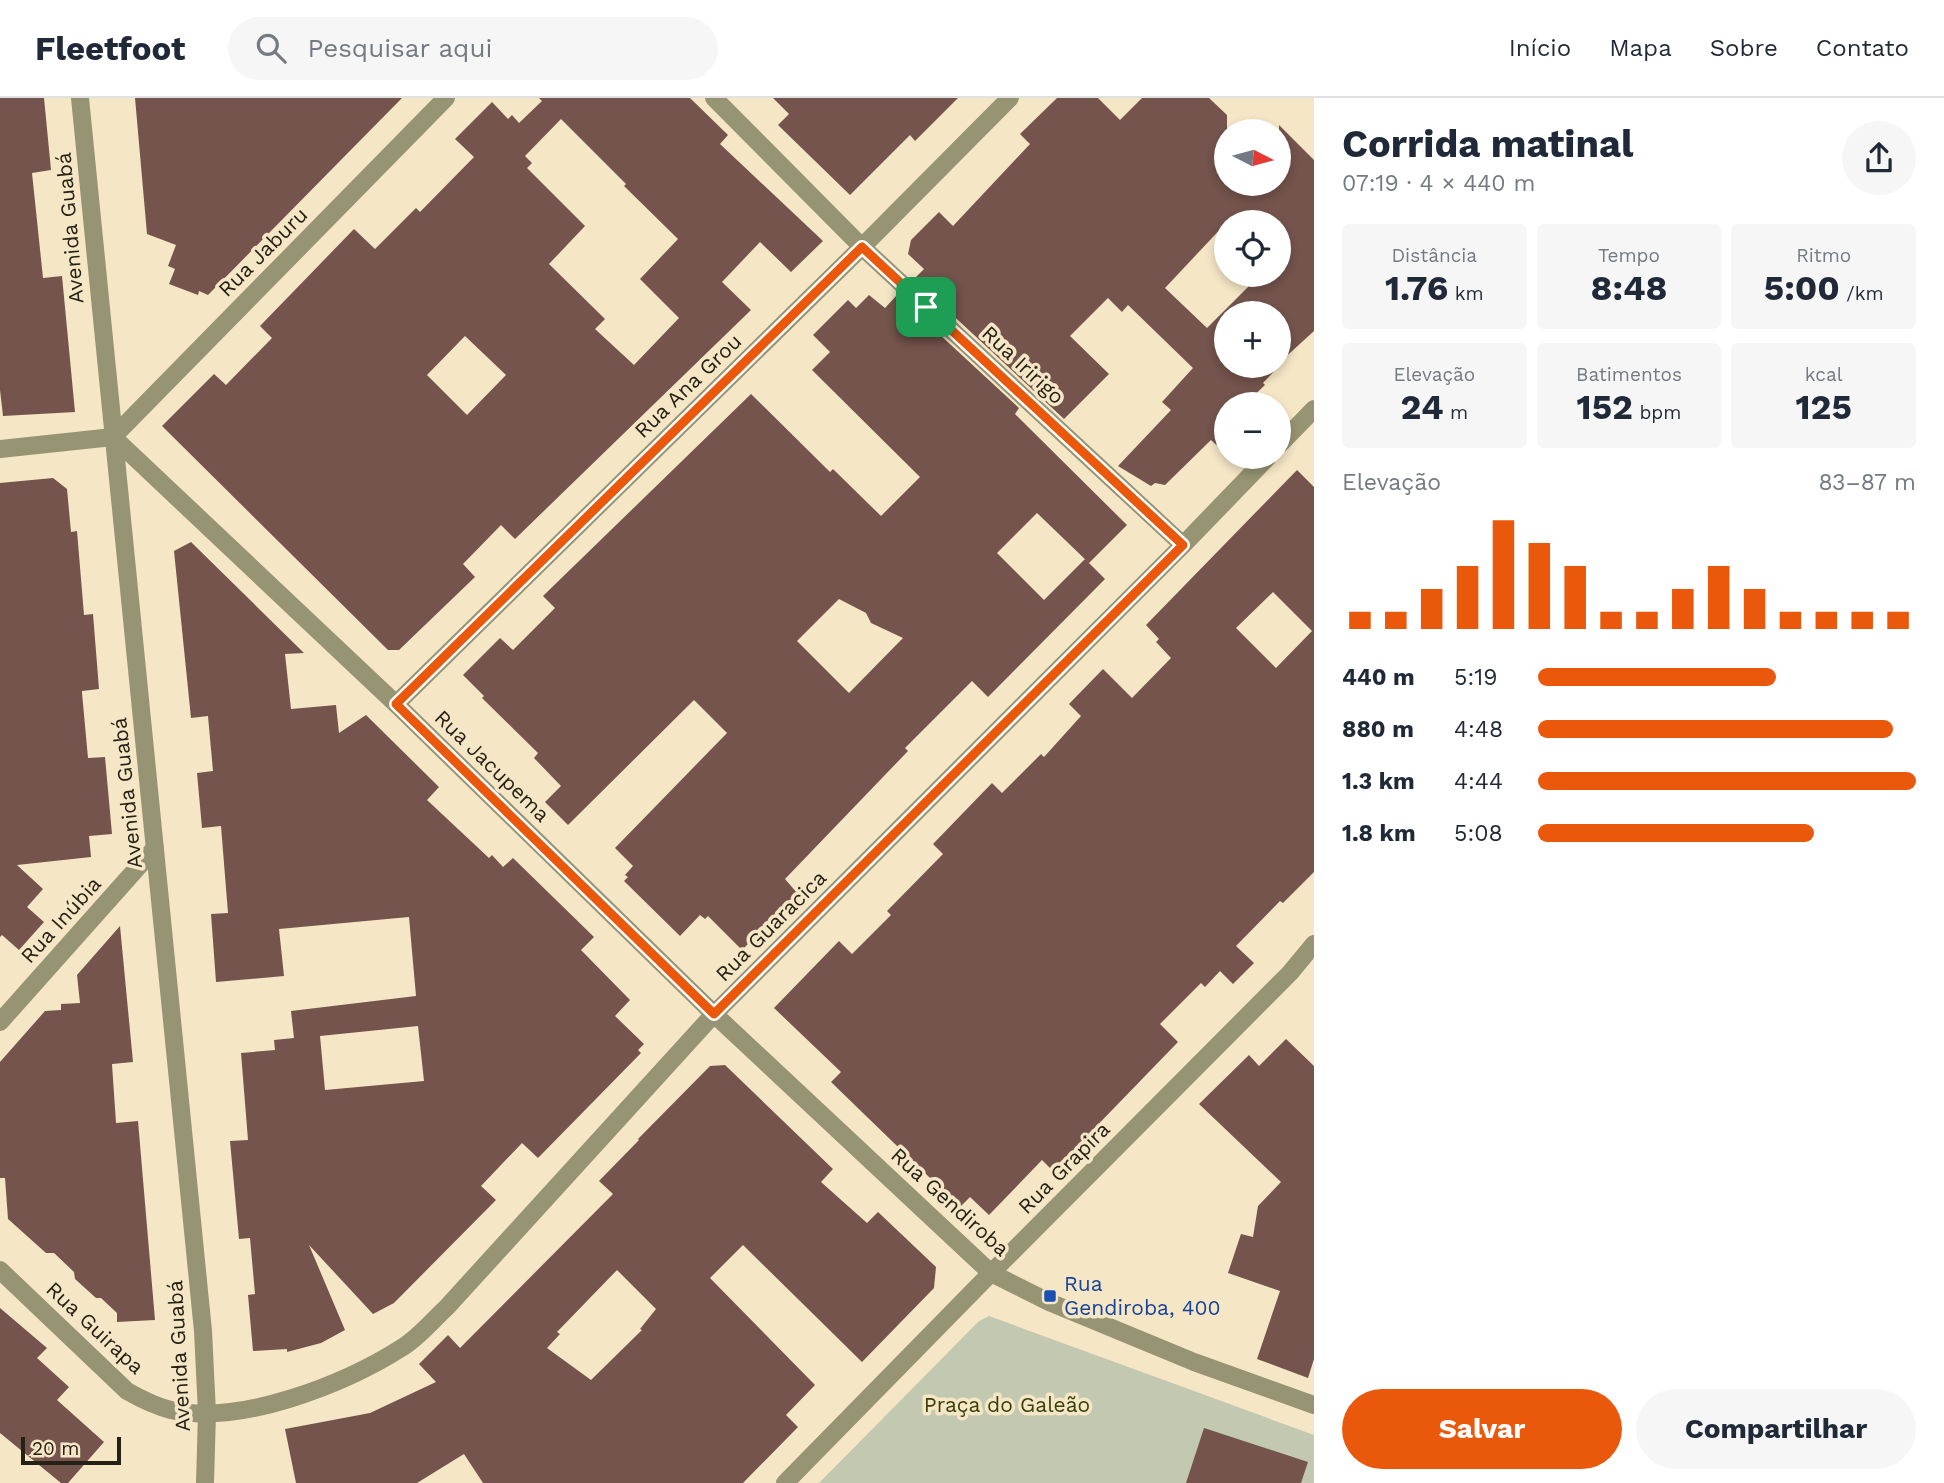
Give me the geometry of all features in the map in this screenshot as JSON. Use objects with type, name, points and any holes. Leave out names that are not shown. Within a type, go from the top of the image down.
[{"type":"street","name":"Avenida Guabá","points":[[80,98],[203,1331],[207,1413],[205,1483]]},
{"type":"street","name":"Rua Jaburu","points":[[113,437],[446,98]]},
{"type":"street","name":"Rua Iririgo","points":[[714,98],[862,247],[1183,545]]},
{"type":"street","name":"Rua Ana Grou","points":[[396,704],[1010,98]]},
{"type":"street","points":[[1291,433],[1314,409]]},
{"type":"street","points":[[0,449],[113,437]]},
{"type":"street","name":"Rua Jacupema","points":[[113,437],[396,704],[714,1014]]},
{"type":"street","name":"Rua Guaracica","points":[[207,1413],[250,1408],[314,1391],[363,1370],[406,1345],[447,1307],[714,1014],[1256,469]]},
{"type":"street","name":"Rua Inúbia","points":[[0,1022],[155,848]]},
{"type":"street","name":"Rua Grapira","points":[[785,1483],[1290,973],[1314,944]]},
{"type":"street","name":"Rua Gendiroba","points":[[714,1014],[990,1273],[1194,1362],[1314,1405]]},
{"type":"street","name":"Rua Guirapa","points":[[0,1270],[127,1391],[150,1404],[174,1410],[207,1413]]},
{"type":"green space","name":"Praça do Galeão","points":[[989,1316],[1314,1435],[1314,1483],[819,1483],[979,1321]]},
{"type":"building","points":[[0,98],[44,98],[51,170],[32,173],[43,278],[62,276],[75,412],[3,416],[0,390]]},
{"type":"building","points":[[135,98],[402,98],[208,295],[199,291],[198,295],[169,284],[175,269],[168,266],[176,245],[147,234]]},
{"type":"building","points":[[539,98],[690,98],[728,135],[720,144],[823,241],[791,272],[760,242],[722,282],[751,310],[515,539],[501,525],[463,564],[475,577],[399,650],[388,650],[162,426],[214,374],[226,385],[272,338],[260,326],[354,229],[375,249],[416,208],[420,212],[474,157],[455,139],[492,102],[508,119],[512,115],[519,123],[542,101]],"holes":[[[561,119],[678,239],[640,279],[679,318],[634,365],[595,329],[605,319],[549,264],[585,226],[527,168],[532,163],[525,156]],[[465,336],[506,375],[467,415],[427,375]]]},
{"type":"building","points":[[773,98],[958,98],[915,141],[910,135],[850,195],[778,125],[789,114]]},
{"type":"building","points":[[1057,98],[1098,98],[1120,120],[1142,98],[1209,98],[1227,115],[1227,119],[1214,119],[1214,196],[1292,196],[1292,138],[1314,160],[1314,331],[1291,352],[1291,301],[1234,301],[1248,287],[1291,287],[1291,210],[1214,210],[1214,236],[1165,288],[1207,328],[1214,321],[1214,378],[1268,378],[1258,392],[1214,392],[1214,443],[1211,440],[1165,485],[1155,483],[1151,486],[1118,466],[1171,410],[1162,402],[1193,368],[1128,305],[1122,312],[1108,298],[1070,336],[1109,374],[1064,419],[914,279],[924,269],[908,254],[911,240],[939,212],[953,226],[1030,144],[1020,134]]},
{"type":"building","points":[[869,295],[885,308],[897,295],[1019,408],[1015,414],[1127,525],[1089,563],[1105,579],[988,697],[972,681],[905,748],[908,751],[785,879],[798,894],[742,950],[708,916],[705,919],[700,915],[680,936],[624,881],[628,877],[625,875],[633,866],[615,848],[727,733],[694,700],[568,825],[545,802],[561,786],[534,758],[538,753],[482,698],[484,696],[463,675],[500,638],[513,650],[555,608],[543,596],[751,394],[830,472],[833,469],[881,516],[920,477],[812,370],[830,352],[813,335],[848,300],[856,308]],"holes":[[[1037,513],[1085,559],[1044,600],[997,553]],[[839,599],[866,613],[871,623],[903,638],[849,693],[797,641]]]},
{"type":"building","points":[[1297,470],[1314,487],[1314,872],[1283,903],[1280,901],[1236,946],[1254,963],[1233,984],[1220,971],[1205,987],[1201,983],[1160,1024],[1178,1042],[1053,1171],[1042,1160],[989,1215],[970,1197],[960,1207],[831,1082],[841,1072],[774,1008],[839,941],[852,954],[891,915],[887,911],[943,854],[933,844],[992,783],[1002,793],[1041,754],[1044,757],[1081,716],[1069,704],[1103,669],[1132,698],[1171,658],[1156,642],[1159,639],[1146,625]],"holes":[[[1273,592],[1312,631],[1276,668],[1236,628]]]},
{"type":"building","points":[[53,478],[67,489],[71,532],[77,531],[84,615],[93,614],[99,689],[82,693],[88,758],[105,757],[112,834],[89,836],[91,857],[17,865],[43,889],[27,907],[44,922],[19,950],[2,935],[0,937],[0,483]]},
{"type":"building","points":[[191,542],[304,653],[285,654],[291,709],[336,705],[339,733],[366,715],[439,787],[427,800],[489,858],[492,855],[503,867],[513,858],[594,937],[581,950],[630,1000],[615,1016],[644,1044],[638,1050],[641,1053],[538,1158],[522,1143],[481,1186],[496,1200],[394,1303],[373,1314],[309,1245],[345,1330],[321,1343],[287,1352],[287,1349],[253,1351],[248,1295],[255,1294],[250,1238],[239,1239],[230,1141],[248,1140],[241,1053],[275,1050],[274,1040],[294,1038],[291,1011],[416,996],[409,917],[279,929],[284,976],[216,982],[211,914],[228,913],[221,826],[202,828],[197,773],[213,771],[208,716],[191,718],[174,551]],"holes":[[[418,1026],[424,1081],[325,1090],[320,1036]]]},
{"type":"building","points":[[120,926],[133,1062],[112,1064],[116,1123],[138,1121],[155,1320],[117,1322],[117,1313],[75,1279],[74,1272],[54,1253],[46,1253],[8,1219],[5,1178],[0,1178],[0,1062],[45,1011],[61,1010],[61,1004],[80,1003],[77,975]]},
{"type":"building","points":[[1286,1039],[1314,1066],[1314,1359],[1308,1378],[1257,1359],[1280,1291],[1228,1273],[1241,1234],[1253,1237],[1258,1206],[1281,1182],[1199,1104],[1249,1055],[1259,1066]]},
{"type":"building","points":[[725,1065],[833,1169],[821,1182],[867,1223],[878,1212],[936,1267],[934,1288],[862,1362],[743,1245],[710,1278],[815,1385],[786,1415],[798,1427],[743,1483],[483,1483],[464,1454],[417,1483],[296,1483],[285,1429],[370,1413],[436,1382],[419,1364],[448,1335],[460,1348],[613,1194],[599,1181],[710,1066]],"holes":[[[617,1270],[656,1309],[640,1329],[642,1330],[591,1380],[547,1348],[560,1334],[557,1332]]]},
{"type":"building","points":[[0,1308],[47,1348],[37,1358],[69,1387],[57,1400],[104,1442],[68,1483],[61,1483],[0,1433]]},
{"type":"building","points":[[1204,1428],[1308,1462],[1301,1483],[1186,1483]]},
{"type":"place","name":"Rua Gendiroba, 400","points":[[1050,1296]]},
{"type":"route","points":[[862,247],[926,307],[1183,545],[714,1014],[396,704],[862,247]]}]
